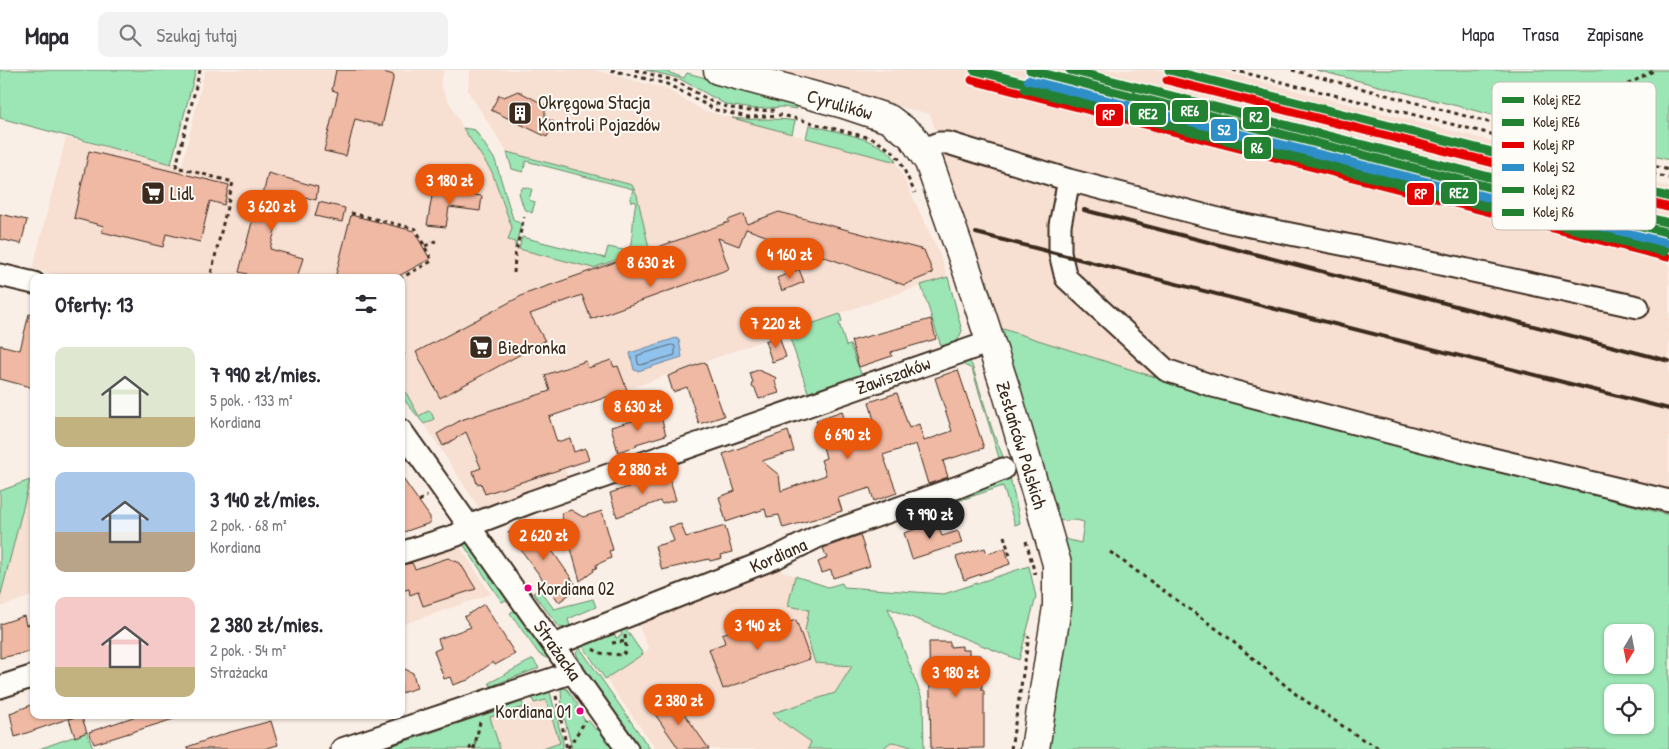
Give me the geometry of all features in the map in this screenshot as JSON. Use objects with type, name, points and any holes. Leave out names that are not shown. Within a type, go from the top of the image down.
[{"type":"main road","name":"Cyrulików","points":[[718,70],[873,112],[901,126],[922,150]]},
{"type":"main road","name":"Zesłańców Polskich","points":[[922,150],[929,162],[944,204],[990,342],[1048,527],[1057,564],[1057,607],[1027,744]]},
{"type":"street","points":[[922,150],[939,143],[948,143],[1069,180],[1230,222],[1422,260],[1638,307]]},
{"type":"street","points":[[1069,180],[1060,225],[1060,253],[1066,278],[1166,370],[1213,386],[1457,450],[1669,501]]},
{"type":"street","points":[[0,275],[30,282]]},
{"type":"street","name":"Zawiszaków","points":[[405,552],[457,535],[470,526],[531,502],[990,342]]},
{"type":"street","name":"Strażacka","points":[[405,436],[627,749]]},
{"type":"street","name":"Kordiana","points":[[554,645],[777,556],[817,536],[965,485],[1003,469]]},
{"type":"street","points":[[342,749],[573,672]]},
{"type":"street","points":[[0,687],[30,677]]},
{"type":"path","points":[[200,70],[176,167],[233,182],[211,274]]},
{"type":"path","points":[[611,70],[675,87],[716,110],[748,117],[782,115],[874,139],[884,144],[899,159],[917,196]]},
{"type":"path","points":[[635,70],[676,81],[714,103],[731,108],[749,111],[789,111]]},
{"type":"path","points":[[1233,70],[1492,134]]},
{"type":"path","points":[[1292,70],[1492,122]]},
{"type":"path","points":[[1632,82],[1655,70]]},
{"type":"path","points":[[1656,166],[1669,170]]},
{"type":"path","points":[[1656,175],[1669,178]]},
{"type":"path","points":[[350,213],[416,229],[432,261],[405,276]]},
{"type":"path","points":[[514,273],[515,256],[524,217]]},
{"type":"path","points":[[425,246],[438,240]]},
{"type":"path","points":[[419,501],[428,494]]},
{"type":"path","points":[[1004,536],[1011,558]]},
{"type":"path","points":[[1025,538],[1036,578]]},
{"type":"path","points":[[1110,552],[1225,634],[1297,695],[1362,739],[1381,749]]},
{"type":"path","points":[[588,642],[596,652],[623,655],[627,641],[622,627]]},
{"type":"path","points":[[1011,749],[1030,632]]},
{"type":"path","points":[[1027,744],[1031,659]]},
{"type":"path","points":[[554,689],[567,749]]},
{"type":"path","points":[[474,749],[477,743],[480,720],[476,705]]},
{"type":"path","points":[[567,749],[589,716]]},
{"type":"path","points":[[469,749],[477,743]]},
{"type":"shaded area","points":[[205,70],[444,70],[440,85],[463,128],[492,172],[512,228],[515,242],[514,248],[593,268],[649,248],[638,196],[632,185],[507,152],[468,91],[470,70],[595,70],[666,89],[702,110],[896,162],[938,250],[948,277],[846,311],[550,417],[568,479],[479,508],[424,424],[405,401],[405,274],[53,274],[34,269],[32,271],[66,138],[182,166]]},
{"type":"shaded area","points":[[752,70],[1217,70],[1492,141],[1492,230],[1656,230],[1656,184],[1669,187],[1669,515],[1177,384],[1000,328],[981,264],[962,214],[930,114]]},
{"type":"shaded area","points":[[30,482],[30,596],[0,607],[0,598]]},
{"type":"shaded area","points":[[459,545],[491,594],[405,624],[405,562]]},
{"type":"shaded area","points":[[773,568],[887,608],[923,701],[924,749],[656,749],[606,679],[649,649],[638,624]]},
{"type":"shaded area","points":[[546,700],[560,744],[543,749],[500,749],[490,717]]},
{"type":"green space","points":[[0,70],[196,70],[171,164],[0,118]]},
{"type":"green space","points":[[646,70],[662,70],[684,78],[687,73],[771,95],[769,100],[794,104],[797,109],[782,107],[753,109],[727,105],[678,78]]},
{"type":"green space","points":[[1316,70],[1669,70],[1669,160],[1656,157],[1656,82],[1492,82],[1492,115]]},
{"type":"green space","points":[[732,118],[779,119],[795,121],[792,134]]},
{"type":"green space","points":[[809,125],[844,133],[871,142],[891,154],[896,162],[806,138]]},
{"type":"green space","points":[[463,128],[475,130],[495,160],[513,219],[521,224],[515,249],[515,242],[508,240],[512,228],[492,172]]},
{"type":"green space","points":[[507,152],[632,185],[637,195],[649,248],[593,268],[519,249],[522,237],[605,258],[608,247],[629,251],[636,202],[630,201],[633,189],[526,161],[523,172],[512,169]]},
{"type":"green space","points":[[523,187],[532,189],[529,200],[535,202],[532,213],[524,209],[519,193]]},
{"type":"green space","points":[[948,277],[962,331],[956,344],[942,349],[921,285]]},
{"type":"green space","points":[[987,280],[1000,328],[1177,384],[1669,515],[1669,749],[1043,749],[1061,542],[1065,539],[1081,543],[1084,522],[1076,520],[1057,521],[984,281]]},
{"type":"green space","points":[[840,314],[842,322],[839,323],[846,346],[850,345],[862,376],[809,395],[788,332]]},
{"type":"green space","points":[[968,360],[972,365],[993,432],[1006,464],[1000,461],[972,369],[956,361]]},
{"type":"green space","points":[[405,391],[419,416],[428,411],[431,412],[434,419],[424,424],[405,401]]},
{"type":"green space","points":[[1009,472],[1020,523],[1015,525],[1003,486],[949,504],[947,496]]},
{"type":"green space","points":[[30,480],[0,598],[0,491]]},
{"type":"green space","points":[[468,542],[508,596],[508,599],[502,602],[463,544]]},
{"type":"green space","points":[[1029,566],[1036,597],[1019,660],[888,608],[923,701],[924,749],[891,742],[882,749],[808,749],[811,742],[778,719],[773,713],[835,693],[852,666],[815,663],[805,631],[809,610],[788,606],[795,576],[828,587],[842,583],[844,587],[944,594]]},
{"type":"green space","points":[[539,589],[554,609],[593,599],[596,607],[568,619],[570,626],[560,628],[533,593]]},
{"type":"green space","points":[[518,610],[551,656],[546,658],[539,654],[510,613]]},
{"type":"green space","points":[[625,628],[643,654],[605,679],[583,646],[614,633],[616,638],[622,635],[621,631]]},
{"type":"green space","points":[[580,648],[650,749],[636,749],[575,662],[579,659],[576,653]]},
{"type":"green space","points":[[533,659],[539,668],[491,686],[489,683]]},
{"type":"green space","points":[[561,688],[567,689],[578,705],[576,708],[586,722],[588,720],[596,730],[601,727],[616,749],[572,749],[562,708]]},
{"type":"green space","points":[[550,692],[563,742],[563,749],[543,749],[560,743],[546,700],[534,703],[532,698]]},
{"type":"green space","points":[[522,702],[524,707],[490,717],[500,749],[382,749]]},
{"type":"green space","points":[[87,732],[93,749],[39,749]]},
{"type":"water","points":[[676,338],[679,340],[682,357],[638,371],[634,370],[630,353]]},
{"type":"building","points":[[336,70],[376,70],[394,75],[382,126],[355,119],[346,156],[324,151],[338,92],[332,90]]},
{"type":"building","name":"Okręgowa Stacja Kontroli Pojazdów","points":[[518,91],[545,105],[545,118],[554,122],[547,137],[491,110],[499,95],[504,97]]},
{"type":"building","name":"Lidl","points":[[89,151],[229,185],[224,205],[210,201],[200,242],[166,234],[163,247],[102,232],[104,226],[74,218]]},
{"type":"building","points":[[268,173],[318,187],[316,200],[285,192],[270,249],[303,258],[298,274],[247,274],[239,272],[257,203],[261,204]]},
{"type":"building","points":[[433,190],[482,196],[480,211],[449,207],[446,227],[427,225]]},
{"type":"building","points":[[319,202],[345,208],[342,222],[315,216]]},
{"type":"building","points":[[779,212],[924,250],[933,273],[904,285],[746,229],[739,246],[718,238],[729,269],[591,319],[582,295],[530,314],[545,341],[440,398],[416,352],[525,294],[729,222],[728,220],[744,214],[747,224]]},
{"type":"building","points":[[0,214],[27,220],[21,244],[0,239]]},
{"type":"building","points":[[351,215],[414,231],[430,259],[402,274],[336,274]]},
{"type":"building","points":[[799,269],[804,282],[782,291],[777,278]]},
{"type":"building","points":[[30,314],[30,387],[0,379],[0,345],[20,350]]},
{"type":"building","points":[[931,319],[936,339],[891,352],[892,356],[859,367],[851,341]]},
{"type":"building","points":[[779,336],[786,357],[772,362],[765,341]]},
{"type":"building","points":[[611,360],[614,367],[618,366],[627,390],[549,417],[557,442],[570,438],[574,452],[585,448],[589,460],[485,494],[481,483],[477,484],[473,471],[481,468],[466,432],[443,446],[437,434],[461,420],[550,391],[545,375],[586,361],[588,368]]},
{"type":"building","points":[[705,362],[724,416],[699,424],[687,387],[673,392],[668,376]]},
{"type":"building","points":[[758,370],[777,378],[775,382],[779,393],[759,399],[755,389],[752,387],[753,383],[750,373]]},
{"type":"building","points":[[958,370],[984,448],[943,461],[948,477],[928,484],[916,444],[883,455],[897,493],[874,501],[870,488],[838,498],[842,511],[783,528],[779,515],[767,517],[765,509],[726,522],[719,497],[735,491],[723,454],[788,431],[794,451],[762,461],[779,475],[781,491],[826,475],[821,460],[826,458],[816,420],[842,411],[851,443],[878,435],[869,402],[897,393],[909,428],[919,424],[924,441],[952,431],[935,378]]},
{"type":"building","points":[[660,413],[666,435],[636,444],[637,446],[618,452],[611,427]]},
{"type":"building","points":[[668,474],[676,500],[662,504],[660,501],[617,517],[610,493]]},
{"type":"building","points":[[405,482],[430,517],[430,523],[405,532]]},
{"type":"building","points":[[571,510],[583,517],[602,511],[613,550],[609,551],[611,558],[596,565],[597,568],[593,569],[594,571],[580,581],[561,513]]},
{"type":"building","points":[[937,522],[942,536],[958,531],[962,543],[912,559],[904,533]]},
{"type":"building","points":[[533,523],[578,588],[559,602],[508,532]]},
{"type":"building","points":[[681,524],[686,537],[725,526],[732,552],[721,555],[722,558],[710,561],[709,559],[662,570],[655,546],[674,541],[669,527]]},
{"type":"building","points":[[860,535],[870,566],[833,578],[831,570],[822,573],[818,562],[827,558],[823,548]]},
{"type":"building","points":[[985,548],[987,554],[1005,548],[1010,564],[964,580],[956,557]]},
{"type":"building","points":[[448,558],[460,563],[476,589],[423,606],[418,592],[410,595],[409,589],[405,590],[405,564],[412,563],[415,569]]},
{"type":"building","points":[[484,604],[515,654],[495,665],[493,662],[468,680],[453,685],[450,677],[444,679],[434,651],[441,648],[438,639],[471,627],[464,617]]},
{"type":"building","points":[[777,615],[781,625],[796,620],[810,659],[723,689],[709,649],[725,643],[722,634]]},
{"type":"building","points":[[24,616],[26,625],[30,624],[30,652],[0,658],[0,624]]},
{"type":"building","points":[[929,642],[950,642],[950,647],[962,646],[962,650],[969,650],[969,655],[981,655],[982,690],[984,691],[984,748],[931,749]]},
{"type":"building","points":[[405,669],[413,673],[417,688],[405,692]]},
{"type":"building","points":[[672,696],[709,749],[679,749],[652,710]]},
{"type":"building","points":[[30,706],[30,719],[67,719],[15,737],[10,713]]},
{"type":"building","points":[[69,719],[82,719],[87,732],[75,737]]},
{"type":"building","points":[[127,719],[174,719],[94,744],[89,732]]},
{"type":"building","points":[[271,721],[278,745],[264,749],[188,749],[187,747],[227,733]]},
{"type":"railway","points":[[1084,210],[1669,361]]},
{"type":"railway","points":[[976,233],[1669,409]]},
{"type":"rail line","name":"RE2","points":[[974,70],[1492,202]]},
{"type":"rail line","name":"RE6","points":[[1030,70],[1492,188]]},
{"type":"rail line","name":"R2","points":[[1070,70],[1492,178]]},
{"type":"rail line","name":"RE2","points":[[1169,70],[1492,152]]},
{"type":"rail line","name":"RP","points":[[972,80],[1492,212]]},
{"type":"rail line","name":"S2","points":[[1028,80],[1492,198]]},
{"type":"rail line","name":"RP","points":[[1167,80],[1492,163]]},
{"type":"rail line","name":"R6","points":[[1025,89],[1492,208]]},
{"type":"rail line","name":"RE2","points":[[1656,194],[1669,197]]},
{"type":"rail line","name":"RP","points":[[1656,204],[1667,207]]},
{"type":"rail line","name":"R2","points":[[1656,220],[1669,223]]},
{"type":"rail line","name":"RP","points":[[1561,230],[1667,257]]},
{"type":"rail line","name":"R6","points":[[1578,230],[1664,252]]},
{"type":"rail line","name":"RE2","points":[[1602,230],[1669,247]]},
{"type":"rail line","name":"S2","points":[[1616,230],[1667,243]]},
{"type":"rail line","name":"RE6","points":[[1656,230],[1669,233]]},
{"type":"place","name":"Okręgowa Stacja Kontroli Pojazdów","points":[[520,113]]},
{"type":"place","name":"Lidl","points":[[153,193]]},
{"type":"place","name":"Biedronka","points":[[481,347]]},
{"type":"place","name":"Kordiana 02","points":[[528,588]]},
{"type":"place","name":"Kordiana 01","points":[[580,711]]}]
